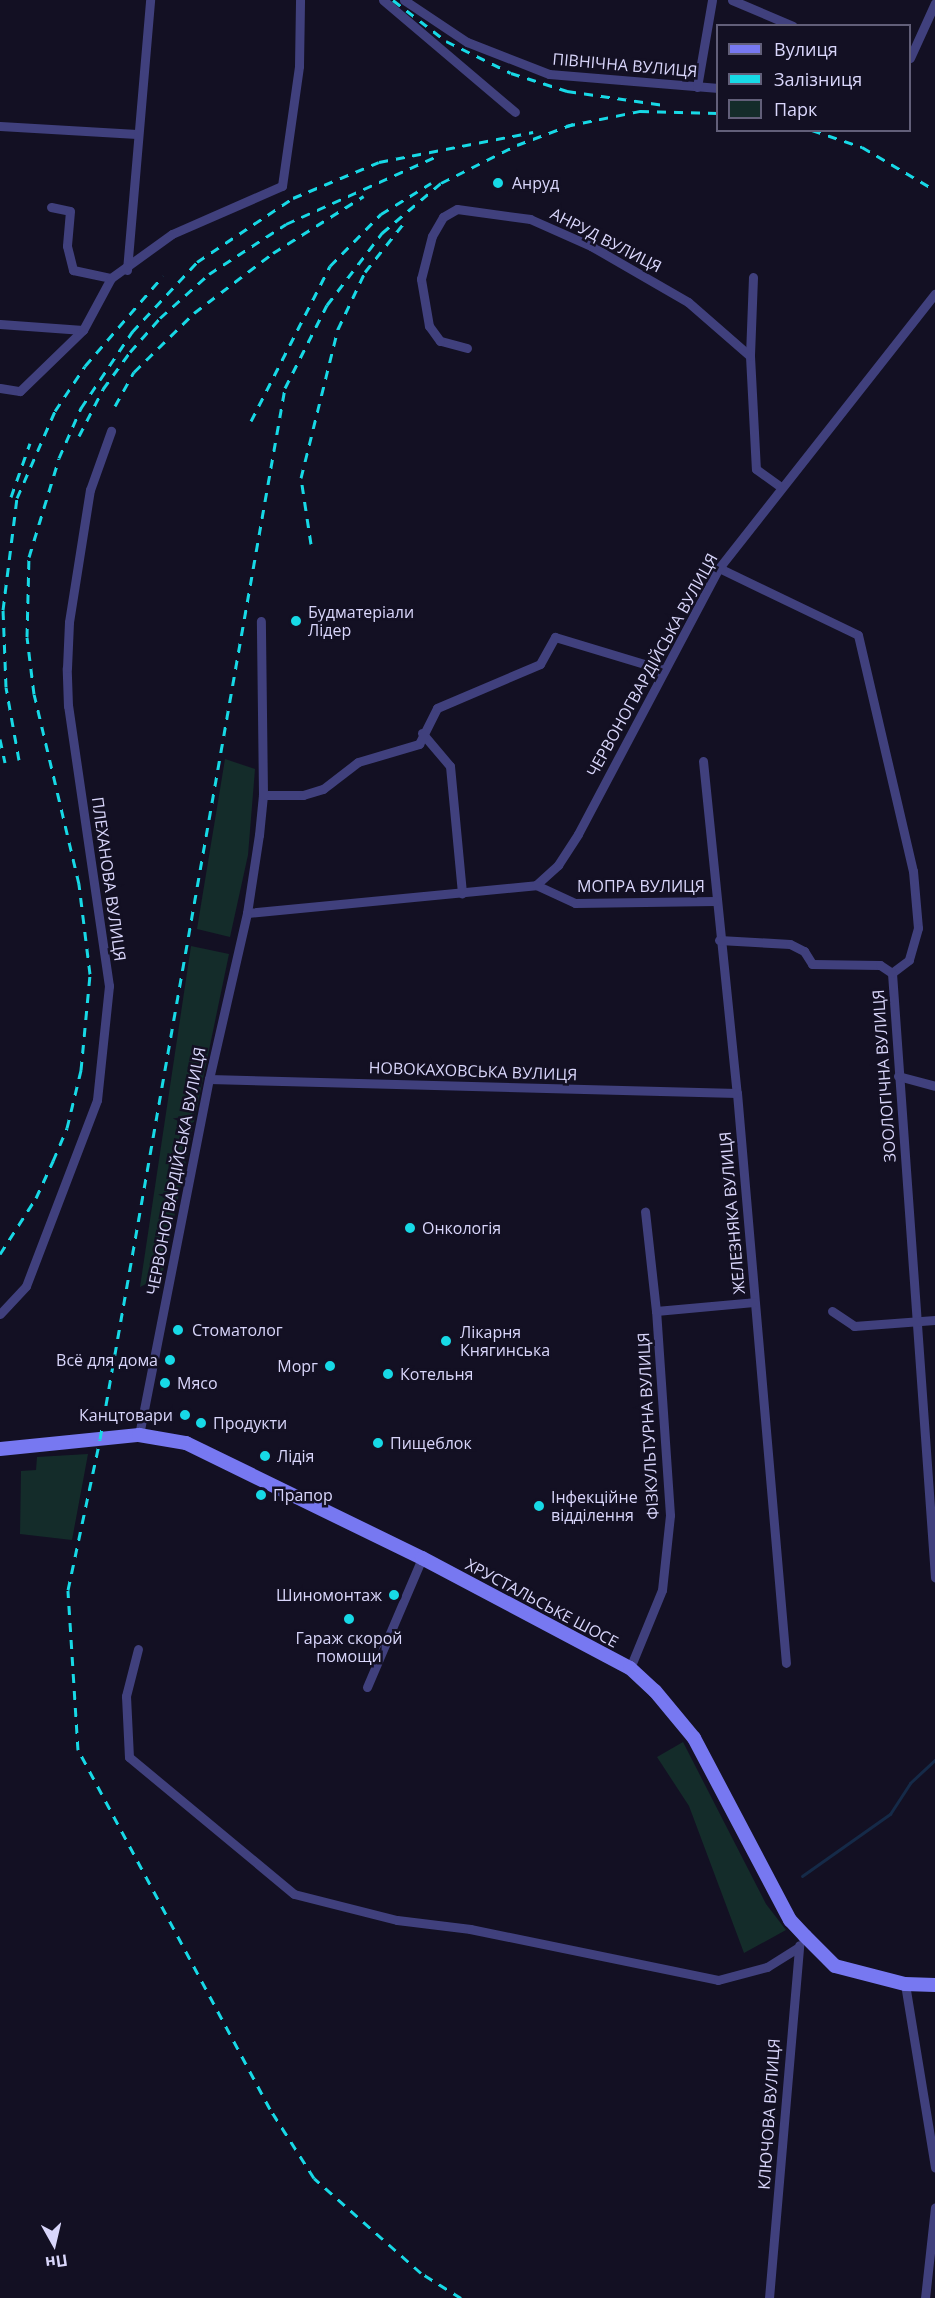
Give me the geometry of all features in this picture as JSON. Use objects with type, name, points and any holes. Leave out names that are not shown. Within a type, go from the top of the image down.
[{"type":"street","points":[[127,270],[150,0]]},
{"type":"street","points":[[0,388],[20,391],[83,330],[111,278],[127,270],[172,234],[282,186],[299,66],[300,0]]},
{"type":"street","points":[[383,0],[515,112]]},
{"type":"street","name":"ПІВНІЧНА ВУЛИЦЯ","points":[[404,0],[467,42],[527,68],[589,80],[716,88]]},
{"type":"street","points":[[697,87],[712,0]]},
{"type":"street","points":[[732,0],[788,24]]},
{"type":"street","points":[[911,54],[935,3]]},
{"type":"street","points":[[0,126],[137,134]]},
{"type":"street","points":[[51,207],[70,211],[68,261],[73,270],[111,278]]},
{"type":"street","name":"АНРУД ВУЛИЦЯ","points":[[467,348],[440,341],[429,326],[421,279],[432,236],[443,217],[458,209],[530,219],[591,246],[688,302],[750,356]]},
{"type":"street","points":[[753,277],[750,356],[756,469],[781,487]]},
{"type":"street","name":"ЧЕРВОНОГВАРДІЙСЬКА ВУЛИЦЯ","points":[[536,885],[558,865],[578,834],[719,568],[935,294]]},
{"type":"street","points":[[0,324],[83,330]]},
{"type":"street","name":"ПЛЕХАНОВА ВУЛИЦЯ","points":[[0,1314],[26,1286],[88,1132],[97,1100],[109,986],[68,706],[67,668],[69,622],[90,490],[111,431]]},
{"type":"street","name":"ЗООЛОГІЧНА ВУЛИЦЯ","points":[[719,568],[858,634],[913,871],[918,928],[909,960],[892,973],[935,1577]]},
{"type":"street","name":"ЧЕРВОНОГВАРДІЙСЬКА ВУЛИЦЯ","points":[[139,1436],[209,1079],[246,913],[263,795],[261,621]]},
{"type":"street","points":[[263,795],[303,795],[323,789],[358,762],[419,744],[437,708],[540,664],[555,637],[664,670]]},
{"type":"street","points":[[422,734],[450,766],[462,893]]},
{"type":"street","name":"ЖЕЛЕЗНЯКА ВУЛИЦЯ","points":[[703,761],[715,901],[737,1093],[786,1663]]},
{"type":"street","points":[[246,913],[536,885]]},
{"type":"street","name":"МОПРА ВУЛИЦЯ","points":[[536,885],[575,903],[715,901]]},
{"type":"street","points":[[719,940],[790,944],[804,951],[812,964],[880,964],[892,973]]},
{"type":"street","points":[[898,1076],[935,1086]]},
{"type":"street","name":"НОВОКАХОВСЬКА ВУЛИЦЯ","points":[[209,1079],[737,1093]]},
{"type":"street","name":"ФІЗКУЛЬТУРНА ВУЛИЦЯ","points":[[630,1668],[662,1590],[670,1515],[656,1311],[645,1212]]},
{"type":"street","points":[[656,1311],[754,1302]]},
{"type":"street","points":[[832,1311],[854,1326],[935,1320]]},
{"type":"street","name":"ХРУСТАЛЬСЬКЕ ШОСЕ","points":[[0,1449],[139,1436],[186,1443],[422,1558],[630,1668],[655,1691],[694,1738],[790,1920],[805,1936],[835,1966],[905,1984],[935,1985]]},
{"type":"street","points":[[367,1687],[422,1558]]},
{"type":"street","points":[[138,1649],[126,1695],[129,1757],[294,1894],[397,1920],[470,1929],[718,1980],[768,1967],[797,1948]]},
{"type":"street","name":"КЛЮЧОВА ВУЛИЦЯ","points":[[769,2298],[797,1948],[805,1936]]},
{"type":"street","points":[[905,1984],[935,2168]]},
{"type":"street","points":[[925,2298],[935,2208]]},
{"type":"green space","points":[[225,759],[255,769],[248,855],[230,937],[197,929]]},
{"type":"green space","points":[[191,946],[229,954],[162,1276],[140,1287]]},
{"type":"green space","points":[[88,1454],[72,1540],[20,1534],[21,1471],[36,1470],[37,1457]]},
{"type":"green space","points":[[683,1742],[766,1904],[786,1930],[744,1953],[689,1806],[657,1757]]},
{"type":"waterway","points":[[802,1876],[890,1814],[910,1783],[935,1760]]},
{"type":"railway","points":[[393,0],[446,41],[511,73],[567,91],[664,105]]},
{"type":"railway","points":[[566,126],[640,111],[716,113]]},
{"type":"railway","points":[[461,2298],[421,2273],[314,2178],[270,2109],[78,1750],[68,1590],[100,1439],[285,388],[327,305],[382,233],[441,183],[517,145],[573,124]]},
{"type":"railway","points":[[0,1254],[36,1198],[53,1161],[67,1128],[81,1070],[90,974],[79,884],[34,694],[27,637],[29,557],[59,458],[81,408],[132,332],[197,262],[293,198],[379,162],[533,132]]},
{"type":"railway","points":[[818,132],[862,147],[935,190]]},
{"type":"railway","points":[[79,436],[103,389],[130,352],[160,318],[209,274],[286,224],[435,157]]},
{"type":"railway","points":[[251,421],[330,266],[381,214],[431,183]]},
{"type":"railway","points":[[115,406],[134,372],[194,313],[273,253],[364,196]]},
{"type":"railway","points":[[311,544],[301,478],[338,329],[365,272],[403,224]]},
{"type":"railway","points":[[19,760],[6,687],[3,610],[17,498],[55,411],[85,366],[163,276]]},
{"type":"railway","points":[[11,497],[30,443]]},
{"type":"railway","points":[[0,739],[5,762]]},
{"type":"place","name":"Анруд","points":[[498,183]]},
{"type":"place","name":"Будматеріали Лідер","points":[[296,621]]},
{"type":"place","name":"Онкологія","points":[[410,1228]]},
{"type":"place","name":"Стоматолог","points":[[178,1330]]},
{"type":"place","name":"Лікарня Княгинська","points":[[446,1341]]},
{"type":"place","name":"Всё для дома","points":[[170,1360]]},
{"type":"place","name":"Морг","points":[[330,1366]]},
{"type":"place","name":"Котельня","points":[[388,1374]]},
{"type":"place","name":"Мясо","points":[[165,1383]]},
{"type":"place","name":"Канцтовари","points":[[185,1415]]},
{"type":"place","name":"Продукти","points":[[201,1423]]},
{"type":"place","name":"Пищеблок","points":[[378,1443]]},
{"type":"place","name":"Лідія","points":[[265,1456]]},
{"type":"place","name":"Прапор","points":[[261,1495]]},
{"type":"place","name":"Інфекційне відділення","points":[[539,1506]]},
{"type":"place","name":"Шиномонтаж","points":[[394,1595]]},
{"type":"place","name":"Гараж скорой помощи","points":[[349,1619]]}]
